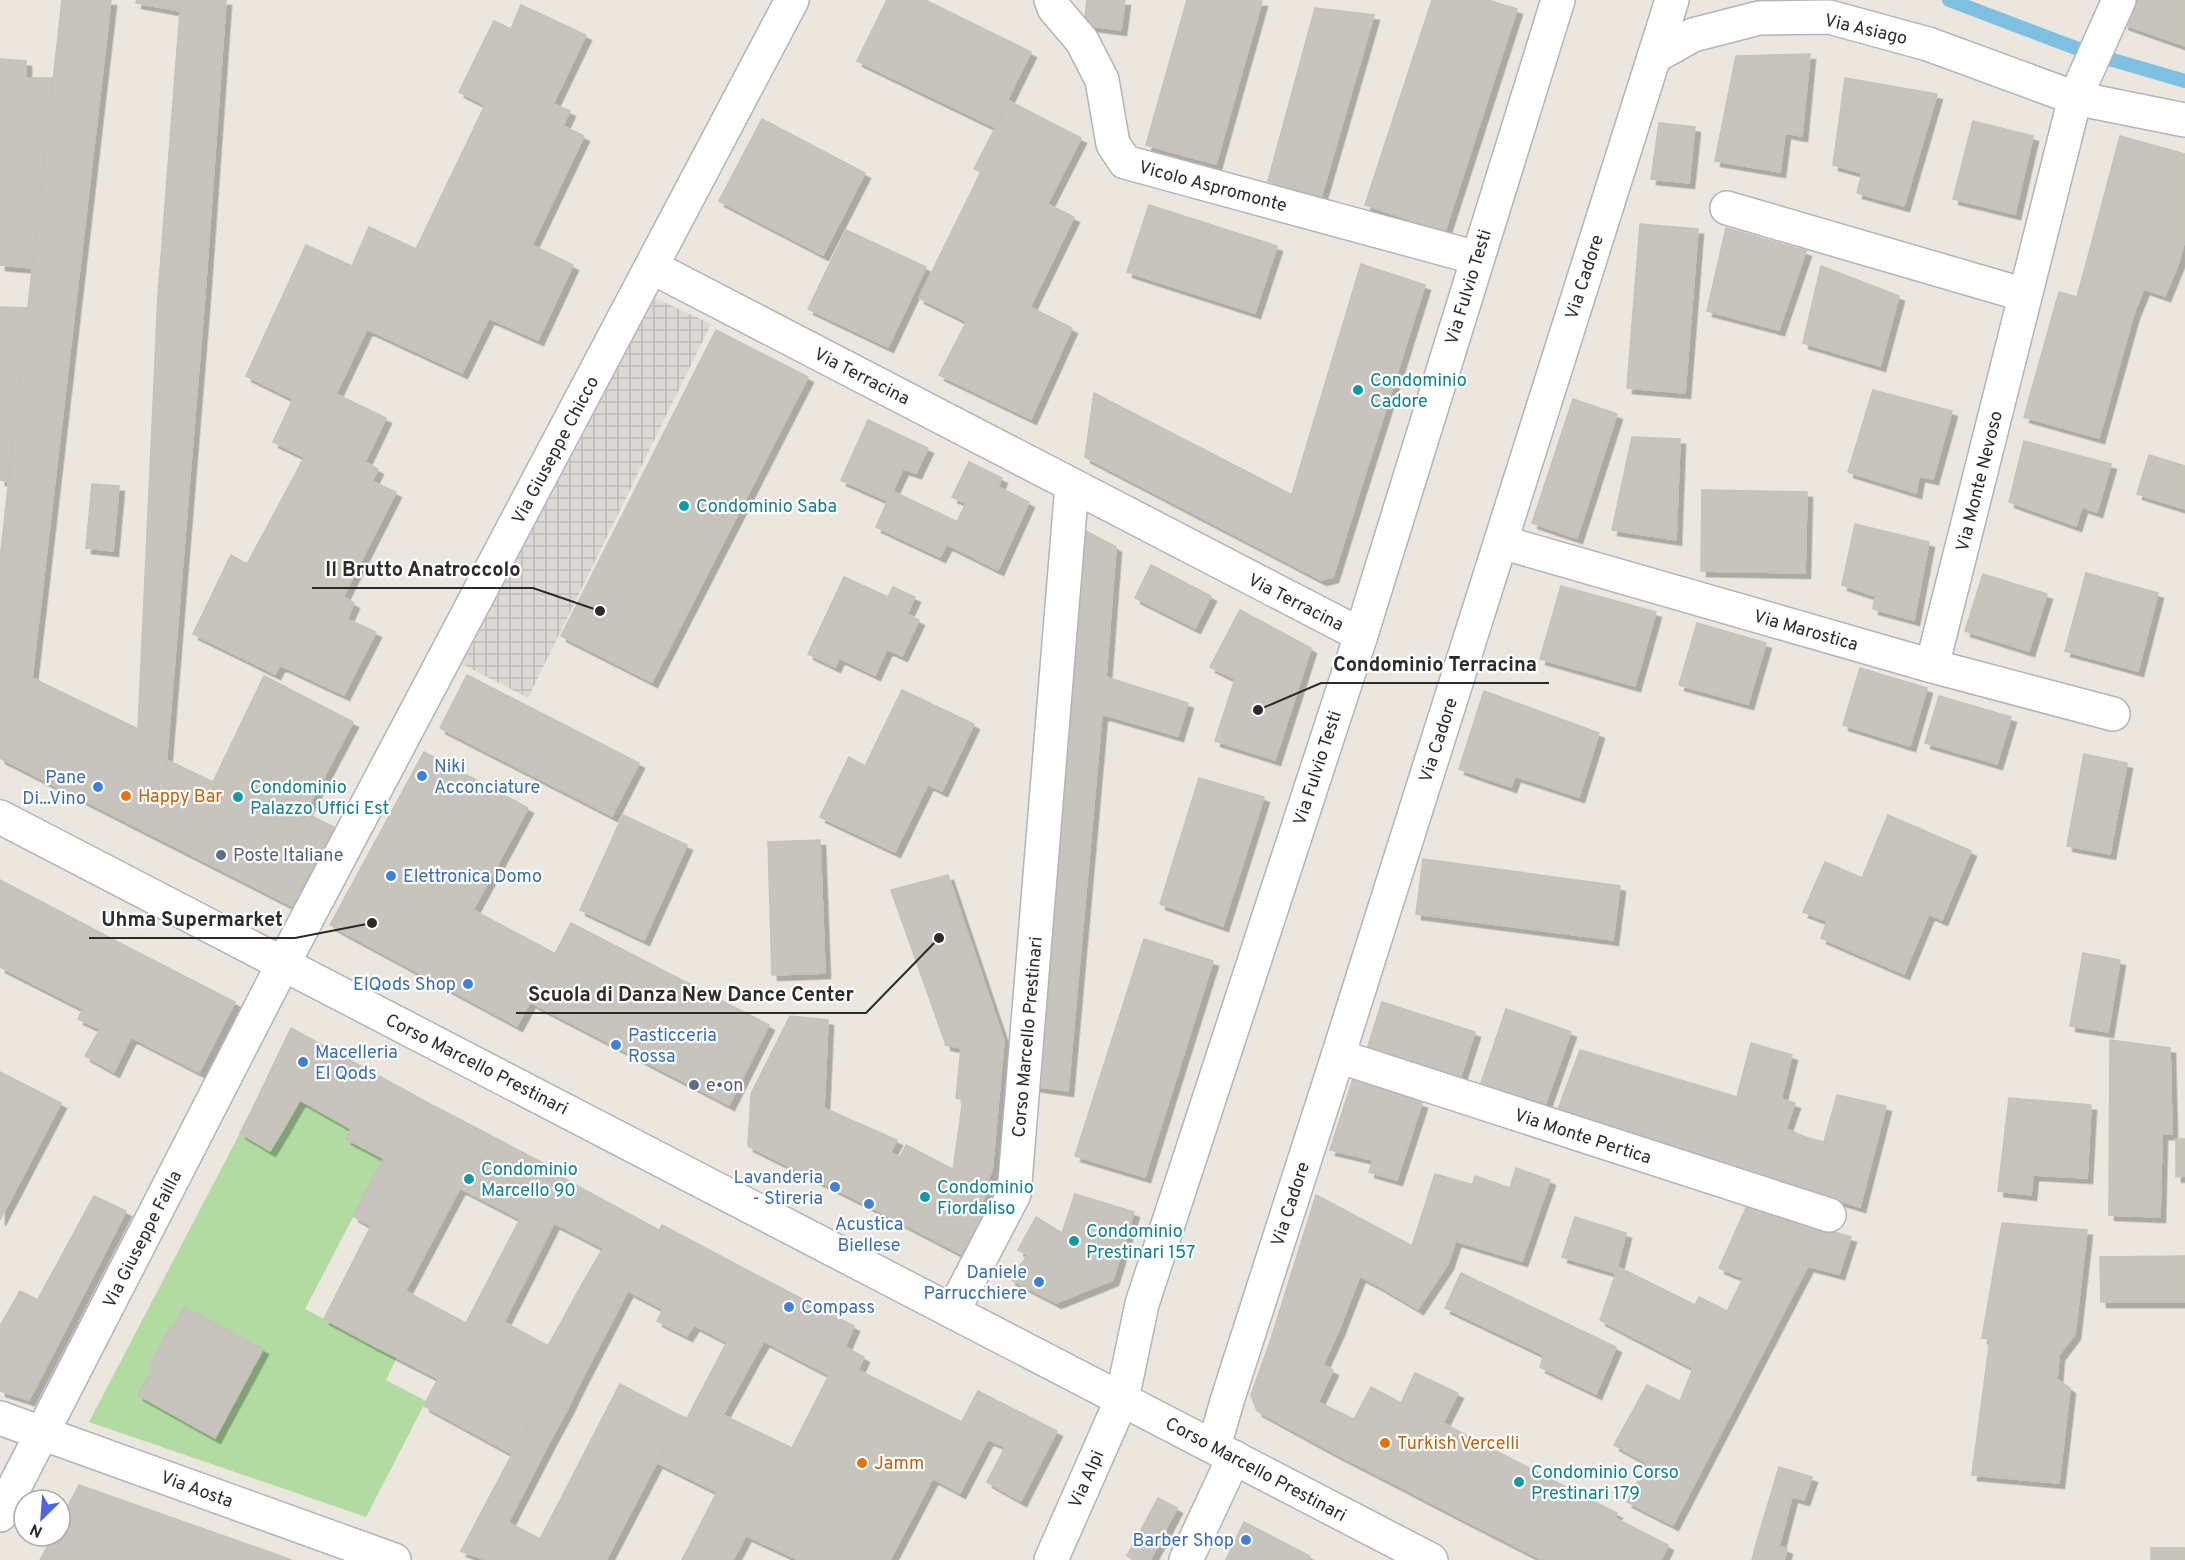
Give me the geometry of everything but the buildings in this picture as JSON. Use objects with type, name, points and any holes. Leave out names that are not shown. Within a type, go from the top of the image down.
[{"type":"street","name":"Via Giuseppe Chicco","points":[[283,964],[792,0]]},
{"type":"street","name":"Vicolo Aspromonte","points":[[1051,0],[1054,8],[1082,41],[1102,80],[1113,144],[1125,162],[1477,258]]},
{"type":"street","name":"Via Fulvio Testi","points":[[1122,1399],[1142,1304],[1361,635],[1558,0]]},
{"type":"street","name":"Via Cadore","points":[[1186,1560],[1225,1452],[1231,1387],[1672,0]]},
{"type":"street","points":[[2075,98],[2119,0]]},
{"type":"street","name":"Via Asiago","points":[[1654,57],[1693,34],[1759,18],[1829,17],[1928,44],[2075,98],[2185,120]]},
{"type":"street","name":"Via Monte Nevoso","points":[[1932,666],[2075,98]]},
{"type":"street","points":[[1727,208],[2025,295]]},
{"type":"street","name":"Via Terracina","points":[[652,267],[1361,635]]},
{"type":"street","name":"Corso Marcello Prestinari","points":[[953,1311],[1014,1194],[1072,485]]},
{"type":"street","name":"Via Marostica","points":[[1500,542],[1932,666],[2113,714]]},
{"type":"street","name":"Corso Marcello Prestinari","points":[[0,817],[1431,1560]]},
{"type":"street","name":"Via Giuseppe Failla","points":[[0,1515],[283,964]]},
{"type":"street","name":"Via Monte Pertica","points":[[1338,1056],[1829,1215]]},
{"type":"street","name":"Via Alpi","points":[[1051,1560],[1122,1399]]},
{"type":"street","name":"Via Aosta","points":[[0,1418],[394,1560]]},
{"type":"green space","points":[[300,1100],[351,1129],[347,1140],[384,1158],[305,1309],[397,1357],[386,1380],[426,1401],[366,1517],[89,1422],[240,1133],[270,1151]],"holes":[[[184,1307],[263,1350],[215,1438],[138,1395],[153,1367],[149,1365],[168,1329],[171,1330]]]},
{"type":"shaded area","points":[[655,298],[711,324],[528,698],[462,664]]},
{"type":"waterway","points":[[1949,0],[2089,53],[2185,81]]},
{"type":"place","name":"Condominio Cadore","points":[[1358,390]]},
{"type":"place","name":"Condominio Saba","points":[[684,506]]},
{"type":"place","name":"Il Brutto Anatroccolo","points":[[600,611]]},
{"type":"place","name":"Condominio Terracina","points":[[1258,710]]},
{"type":"place","name":"Niki Acconciature","points":[[422,776]]},
{"type":"place","name":"Pane Di...Vino","points":[[98,787]]},
{"type":"place","name":"Happy Bar","points":[[126,796]]},
{"type":"place","name":"Condominio Palazzo Uffici Est","points":[[238,797]]},
{"type":"place","name":"Poste Italiane","points":[[221,855]]},
{"type":"place","name":"Elettronica Domo","points":[[391,876]]},
{"type":"place","name":"Uhma Supermarket","points":[[372,923]]},
{"type":"place","name":"Scuola di Danza New Dance Center","points":[[939,938]]},
{"type":"place","name":"ElQods Shop","points":[[468,984]]},
{"type":"place","name":"Pasticceria Rossa","points":[[616,1045]]},
{"type":"place","name":"Macelleria El Qods","points":[[303,1062]]},
{"type":"place","name":"e•on","points":[[694,1085]]},
{"type":"place","name":"Condominio Marcello 90","points":[[469,1179]]},
{"type":"place","name":"Lavanderia - Stireria","points":[[835,1187]]},
{"type":"place","name":"Condominio Fiordaliso","points":[[925,1197]]},
{"type":"place","name":"Acustica Biellese","points":[[869,1204]]},
{"type":"place","name":"Condominio Prestinari 157","points":[[1074,1241]]},
{"type":"place","name":"Daniele Parrucchiere","points":[[1039,1282]]},
{"type":"place","name":"Compass","points":[[789,1307]]},
{"type":"place","name":"Turkish Vercelli","points":[[1385,1443]]},
{"type":"place","name":"Jamm","points":[[862,1463]]},
{"type":"place","name":"Condominio Corso Prestinari 179","points":[[1519,1482]]},
{"type":"place","name":"Barber Shop","points":[[1246,1540]]}]
